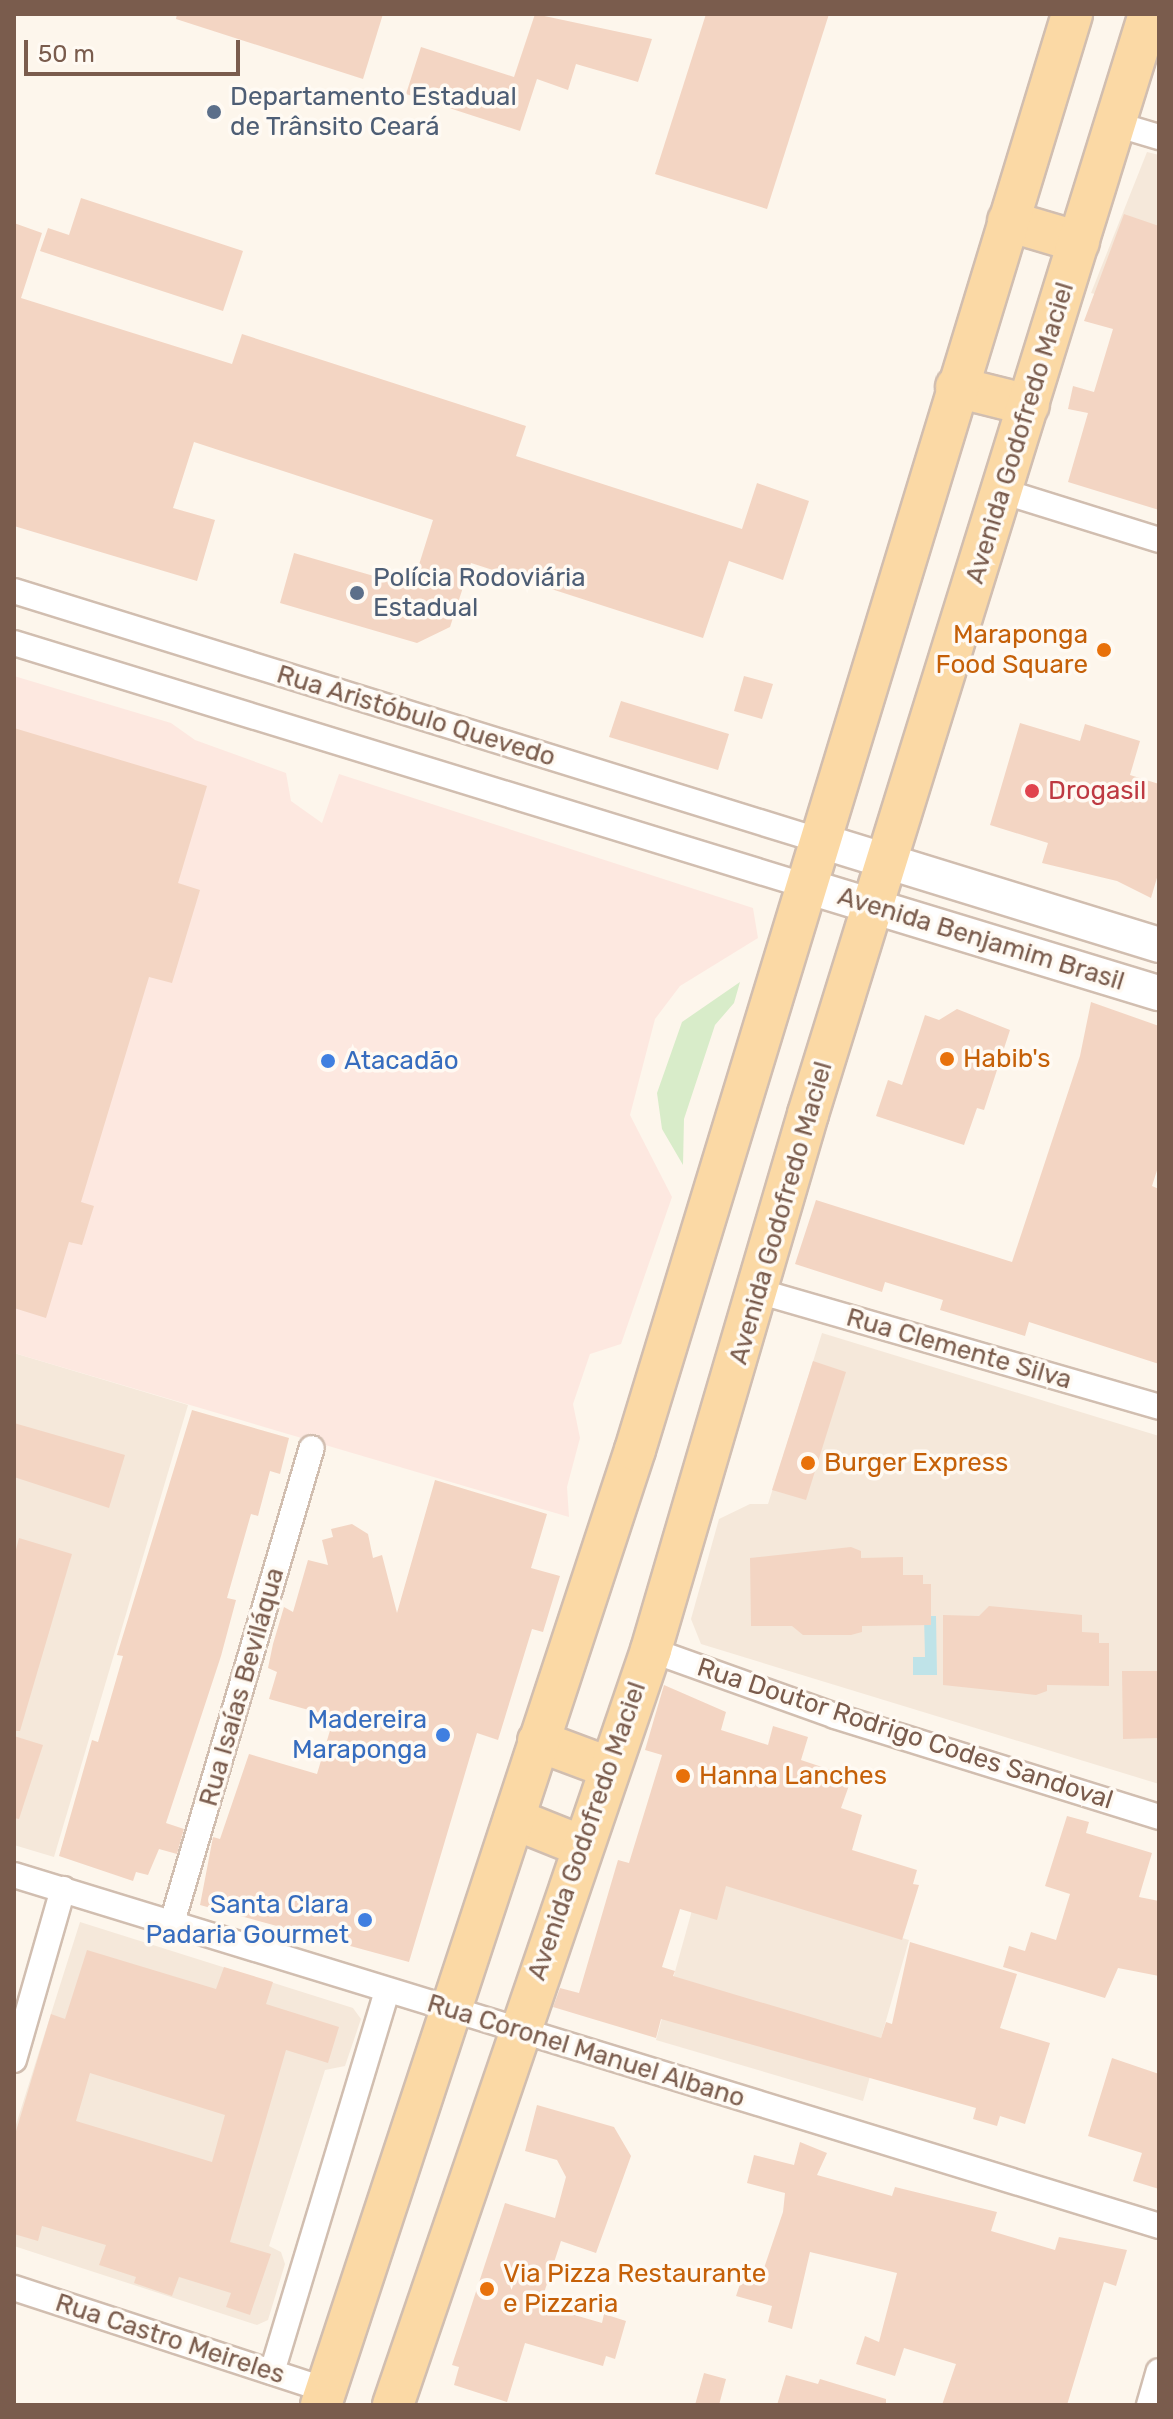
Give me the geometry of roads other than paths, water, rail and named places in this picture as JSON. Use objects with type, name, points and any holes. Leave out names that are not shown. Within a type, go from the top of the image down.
[{"type":"main road","points":[[324,2398],[447,2010],[514,1819],[635,1450],[803,885],[1072,14]]},
{"type":"main road","name":"Avenida Godofredo Maciel","points":[[395,2404],[517,2028],[651,1650],[1149,14]]},
{"type":"main road","points":[[1008,221],[1079,242]]},
{"type":"main road","points":[[956,387],[1029,405]]},
{"type":"main road","name":"Avenida Benjamim Brasil","points":[[818,840],[1159,945]]},
{"type":"main road","name":"Avenida Benjamim Brasil","points":[[803,885],[1159,993]]},
{"type":"main road","points":[[538,1741],[608,1767]]},
{"type":"main road","points":[[514,1819],[582,1846]]},
{"type":"street","points":[[1115,124],[1159,137]]},
{"type":"street","points":[[1002,491],[1159,540]]},
{"type":"street","name":"Rua Aristóbulo Quevedo","points":[[14,591],[818,840]]},
{"type":"street","name":"Rua Aristóbulo Quevedo","points":[[14,643],[803,885]]},
{"type":"street","name":"Rua Clemente Silva","points":[[758,1291],[1159,1407]]},
{"type":"street","name":"Rua Isaías Beviláqua","points":[[171,1926],[312,1448]]},
{"type":"street","name":"Rua Doutor Rodrigo Codes Sandoval","points":[[651,1650],[835,1716],[1159,1817]]},
{"type":"street","name":"Rua Coronel Manuel Albano","points":[[14,1875],[171,1926],[447,2010],[517,2028],[1159,2226]]},
{"type":"street","points":[[14,2060],[63,1889]]},
{"type":"street","points":[[272,2372],[387,1991]]},
{"type":"street","name":"Rua Castro Meireles","points":[[14,2288],[272,2372],[324,2398]]},
{"type":"street","points":[[1149,2405],[1159,2371]]},
{"type":"water","points":[[924,1616],[936,1616],[937,1675],[913,1675],[913,1657],[925,1657]]},
{"type":"place","name":"Departamento Estadual de Trânsito Ceará","points":[[214,112]]},
{"type":"place","name":"Polícia Rodoviária Estadual","points":[[357,593]]},
{"type":"place","name":"Maraponga Food Square","points":[[1104,650]]},
{"type":"place","name":"Drogasil","points":[[1032,791]]},
{"type":"place","name":"Habib's","points":[[947,1059]]},
{"type":"place","name":"Atacadão","points":[[328,1061]]},
{"type":"place","name":"Burger Express","points":[[808,1463]]},
{"type":"place","name":"Madereira Maraponga","points":[[443,1735]]},
{"type":"place","name":"Hanna Lanches","points":[[683,1776]]},
{"type":"place","name":"Santa Clara Padaria Gourmet","points":[[365,1920]]},
{"type":"place","name":"Via Pizza Restaurante e Pizzaria","points":[[487,2289]]}]
